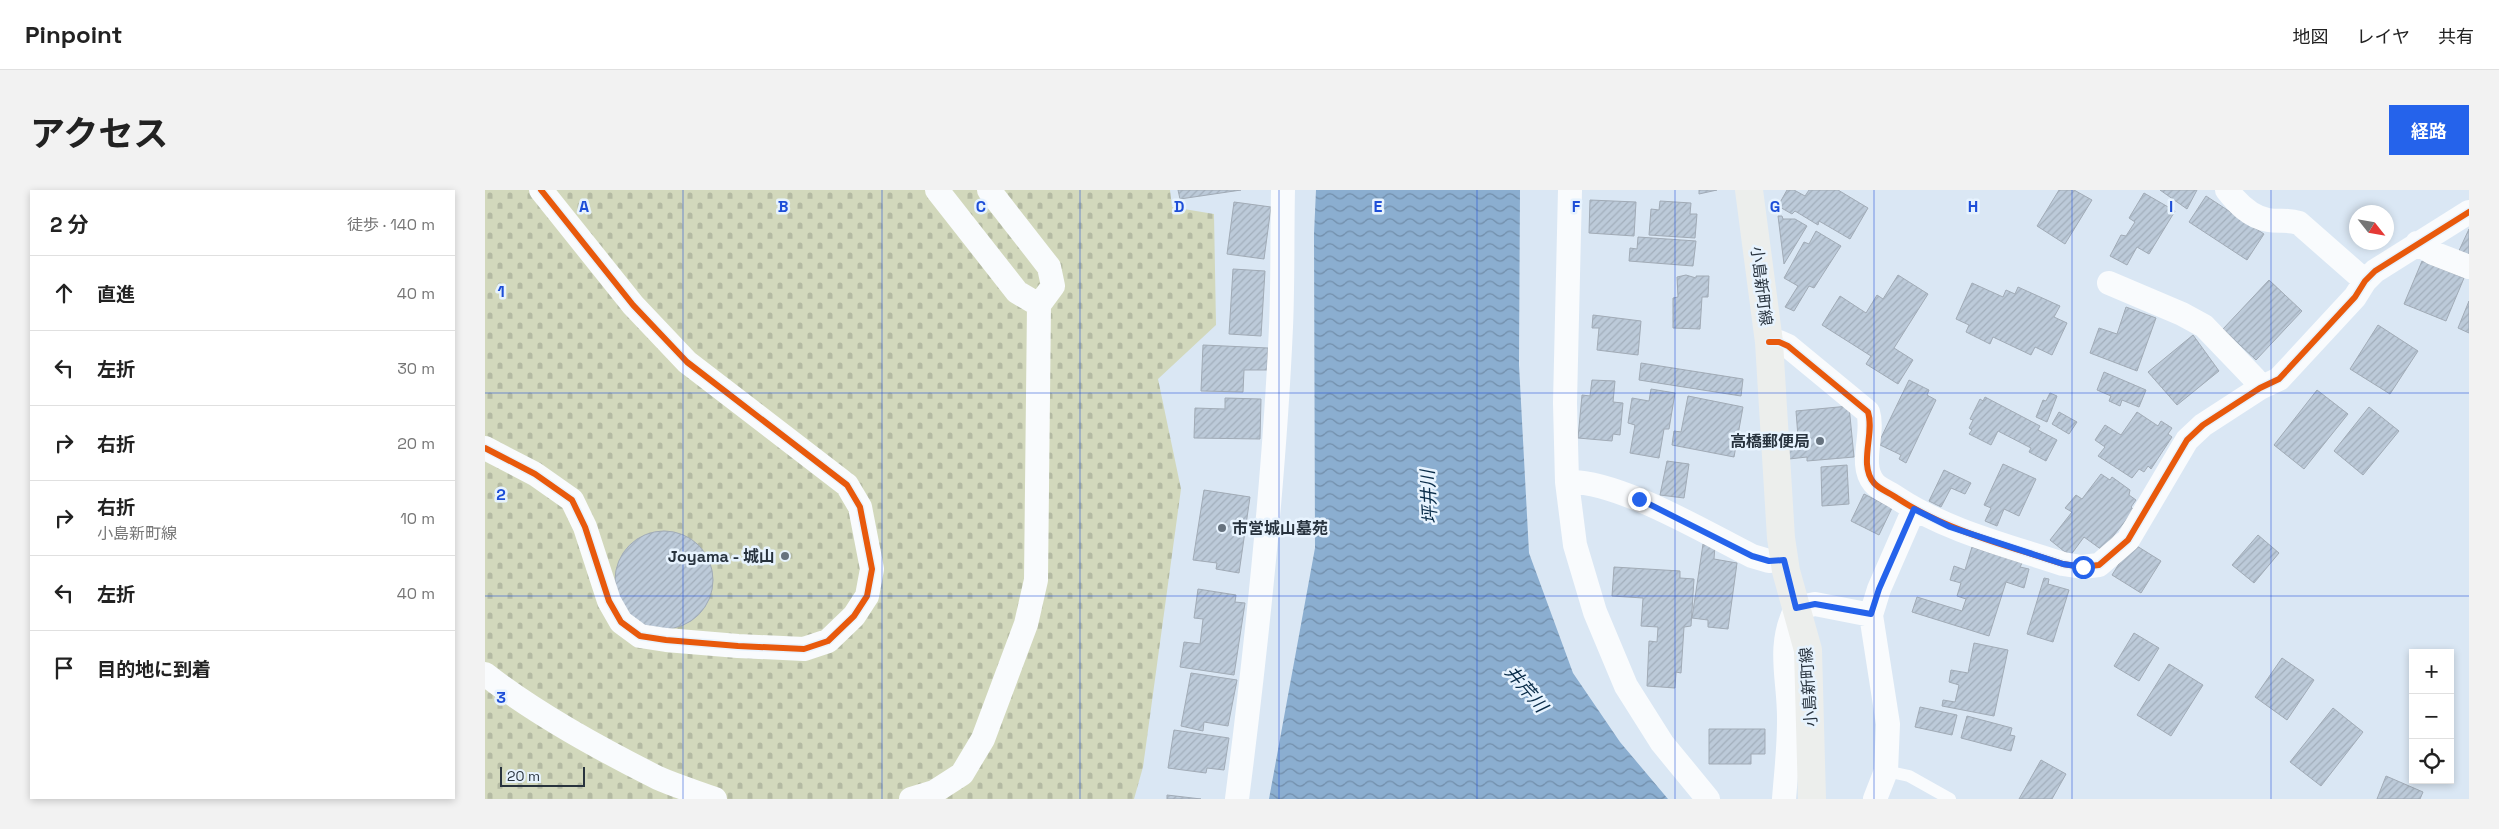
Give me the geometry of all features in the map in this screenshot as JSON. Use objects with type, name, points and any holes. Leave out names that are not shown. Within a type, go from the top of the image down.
[{"type":"main road","name":"小島新町線","points":[[1749,190],[1769,342],[1781,538],[1784,560],[1808,650],[1812,799]]},
{"type":"street","points":[[485,448],[535,474],[572,500],[585,526],[609,601],[621,622],[640,636],[738,646],[804,649],[827,640],[854,616],[867,596],[872,569],[860,507],[847,485],[687,362],[633,304],[541,190]]},
{"type":"street","points":[[937,190],[1017,292],[1039,305]]},
{"type":"street","points":[[911,799],[934,792],[962,774],[983,738],[1026,624],[1036,580],[1039,305],[1053,286],[1049,267],[989,190]]},
{"type":"street","points":[[1237,799],[1248,713],[1270,493],[1281,326],[1283,190]]},
{"type":"street","points":[[1570,190],[1565,403],[1567,482],[1575,545],[1595,612],[1626,686],[1661,743],[1708,799]]},
{"type":"street","points":[[2227,190],[2249,212],[2268,220],[2287,219],[2299,223],[2365,281]]},
{"type":"street","points":[[1769,342],[1779,342],[1788,346],[1868,412],[1871,421],[1867,465],[1874,483],[1914,509],[1950,527],[2063,564],[2083,567],[2099,565],[2128,540],[2187,440],[2203,426],[2260,388],[2279,379],[2355,297],[2365,281],[2417,243],[2469,212]]},
{"type":"street","points":[[2417,243],[2433,253],[2469,267]]},
{"type":"street","points":[[2109,283],[2182,314],[2204,326],[2254,378],[2260,388]]},
{"type":"street","points":[[1567,482],[1580,481],[1639,499],[1752,556],[1769,561],[1784,560]]},
{"type":"street","points":[[1875,799],[1886,771],[1888,724],[1871,614],[1879,589],[1914,509]]},
{"type":"street","points":[[1784,799],[1789,721],[1784,659],[1788,626],[1796,608],[1815,604],[1871,614]]},
{"type":"street","points":[[485,674],[515,696],[651,774],[715,799]]},
{"type":"lane","points":[[1886,771],[1909,776],[1950,799]]},
{"type":"green space","points":[[485,190],[1170,190],[1172,207],[1214,214],[1216,325],[1158,379],[1181,489],[1143,767],[1134,799],[485,799]]},
{"type":"water","points":[[1316,190],[1520,190],[1519,365],[1529,553],[1573,673],[1620,742],[1668,799],[1269,799],[1315,548],[1314,234]]},
{"type":"building","points":[[1178,190],[1241,190],[1180,199]]},
{"type":"building","points":[[1699,190],[1717,190],[1699,194]]},
{"type":"building","points":[[1787,190],[1794,190],[1805,196],[1809,190],[1838,190],[1868,208],[1850,239],[1819,221],[1818,225],[1795,211],[1792,214],[1778,206]]},
{"type":"building","points":[[2059,190],[2074,190],[2092,200],[2065,244],[2037,226]]},
{"type":"building","points":[[2160,190],[2197,190],[2187,209]]},
{"type":"building","points":[[2144,193],[2175,211],[2149,254],[2137,247],[2127,265],[2110,256],[2121,235],[2126,236],[2135,222],[2129,218]]},
{"type":"building","points":[[2206,196],[2264,234],[2247,260],[2189,222]]},
{"type":"building","points":[[1590,200],[1636,202],[1634,236],[1589,233]]},
{"type":"building","points":[[1660,201],[1691,203],[1690,214],[1697,214],[1695,238],[1649,235],[1651,209],[1659,210]]},
{"type":"building","points":[[1234,202],[1271,207],[1264,259],[1227,254]]},
{"type":"building","points":[[1778,216],[1782,216],[1783,219],[1795,219],[1807,226],[1784,264]]},
{"type":"building","points":[[2469,229],[2469,260],[2457,255]]},
{"type":"building","points":[[1816,231],[1841,246],[1814,288],[1809,286],[1794,311],[1785,307],[1798,286],[1784,278],[1804,242],[1809,244]]},
{"type":"building","points":[[1638,237],[1696,241],[1693,266],[1629,261],[1630,248],[1637,249]]},
{"type":"building","points":[[2422,261],[2464,278],[2446,321],[2404,304]]},
{"type":"building","points":[[1233,269],[1265,271],[1261,336],[1229,334]]},
{"type":"building","points":[[1686,275],[1696,278],[1696,276],[1709,276],[1708,297],[1702,297],[1700,329],[1673,328],[1673,298],[1678,297],[1677,277]]},
{"type":"building","points":[[1898,275],[1928,294],[1894,348],[1913,360],[1898,384],[1866,364],[1871,356],[1822,325],[1840,296],[1866,313],[1877,295],[1883,299]]},
{"type":"building","points":[[2269,280],[2302,311],[2256,360],[2223,329]]},
{"type":"building","points":[[1972,283],[2003,297],[2006,290],[2015,294],[2018,287],[2060,306],[2054,317],[2067,323],[2052,355],[2035,347],[2031,355],[1993,337],[1990,344],[1966,332],[1969,325],[1956,319]]},
{"type":"building","points":[[2469,301],[2469,333],[2458,328]]},
{"type":"building","points":[[2126,307],[2156,318],[2137,371],[2090,353],[2099,328],[2117,334]]},
{"type":"building","points":[[1593,315],[1641,321],[1638,355],[1597,350],[1599,328],[1592,328]]},
{"type":"building","points":[[2378,325],[2418,351],[2390,394],[2350,369]]},
{"type":"building","points":[[2193,335],[2219,371],[2177,405],[2148,372]]},
{"type":"building","points":[[1203,345],[1268,348],[1267,370],[1244,370],[1243,392],[1201,391]]},
{"type":"building","points":[[1641,363],[1743,379],[1741,396],[1639,380]]},
{"type":"building","points":[[2104,372],[2146,390],[2139,407],[2122,400],[2120,406],[2109,401],[2111,396],[2097,390]]},
{"type":"building","points":[[1592,380],[1615,381],[1613,402],[1623,403],[1620,435],[1613,434],[1612,441],[1578,438],[1582,395],[1590,396]]},
{"type":"building","points":[[1909,380],[1929,390],[1927,395],[1936,400],[1906,463],[1899,459],[1901,455],[1878,444]]},
{"type":"building","points":[[1651,389],[1675,393],[1669,429],[1664,429],[1659,458],[1630,453],[1635,425],[1628,423],[1632,398],[1649,401]]},
{"type":"building","points":[[2317,390],[2348,414],[2304,469],[2274,445]]},
{"type":"building","points":[[2050,393],[2057,396],[2047,422],[2036,417],[2043,400],[2046,401]]},
{"type":"building","points":[[1688,396],[1743,407],[1734,457],[1672,445],[1674,431],[1681,432]]},
{"type":"building","points":[[1985,397],[2040,426],[2038,430],[2057,440],[2046,461],[2029,452],[2031,448],[1998,431],[1991,445],[1969,434],[1972,430],[1969,428],[1973,420],[1970,419],[1980,399],[1983,401]]},
{"type":"building","points":[[1225,398],[1261,399],[1260,439],[1194,438],[1195,408],[1225,409]]},
{"type":"building","points":[[1849,406],[1854,457],[1807,461],[1807,457],[1789,459],[1788,438],[1798,437],[1796,411]]},
{"type":"building","points":[[2369,407],[2399,431],[2363,475],[2334,451]]},
{"type":"building","points":[[2059,412],[2077,422],[2069,434],[2052,424]]},
{"type":"building","points":[[2137,412],[2158,426],[2161,421],[2172,428],[2168,434],[2172,437],[2151,469],[2148,466],[2144,472],[2139,469],[2132,478],[2098,456],[2105,447],[2095,440],[2105,425],[2121,435]]},
{"type":"building","points":[[1667,461],[1689,464],[1684,498],[1660,495]]},
{"type":"building","points":[[2003,464],[2036,479],[2019,516],[2004,509],[1997,526],[1985,521],[1991,508],[1984,505]]},
{"type":"building","points":[[1847,465],[1849,504],[1822,506],[1821,467]]},
{"type":"building","points":[[1944,470],[1971,483],[1965,494],[1951,488],[1941,507],[1929,501]]},
{"type":"building","points":[[2101,474],[2110,480],[2112,477],[2130,490],[2129,495],[2136,500],[2131,507],[2134,510],[2102,550],[2084,537],[2070,556],[2050,540],[2072,512],[2065,508],[2076,495],[2082,499]]},
{"type":"building","name":"市営城山墓苑","points":[[1204,490],[1250,497],[1239,573],[1216,569],[1217,563],[1193,560]]},
{"type":"building","points":[[1864,494],[1892,508],[1879,535],[1851,521]]},
{"type":"building","points":[[664,531],[683,535],[698,546],[709,561],[713,580],[709,599],[698,614],[683,625],[664,629],[645,625],[630,614],[619,599],[615,580],[619,561],[630,546],[645,535]]},
{"type":"building","points":[[2258,535],[2279,553],[2254,583],[2232,565]]},
{"type":"building","points":[[2132,543],[2161,561],[2141,593],[2112,575]]},
{"type":"building","points":[[1703,544],[1715,546],[1714,559],[1737,563],[1728,629],[1708,627],[1708,620],[1692,618]]},
{"type":"building","points":[[1972,547],[2022,563],[2020,567],[2029,569],[2024,588],[2006,582],[1989,636],[1912,612],[1917,597],[1962,611],[1966,599],[1957,596],[1961,583],[1950,580],[1954,566],[1965,570]]},
{"type":"building","points":[[1614,567],[1680,571],[1680,578],[1694,579],[1691,626],[1684,627],[1681,673],[1676,672],[1675,688],[1647,686],[1649,641],[1657,642],[1658,627],[1641,626],[1643,598],[1612,596]]},
{"type":"building","points":[[2044,578],[2049,579],[2048,584],[2069,590],[2053,642],[2027,634]]},
{"type":"building","points":[[1198,589],[1236,595],[1235,602],[1245,603],[1234,675],[1180,667],[1184,642],[1200,644],[1203,619],[1194,618]]},
{"type":"building","points":[[2134,633],[2159,648],[2139,681],[2114,666]]},
{"type":"building","points":[[1974,643],[2008,650],[1994,716],[1942,706],[1943,700],[1955,702],[1959,685],[1949,682],[1951,670],[1968,673]]},
{"type":"building","points":[[2282,658],[2314,680],[2287,720],[2255,697]]},
{"type":"building","points":[[2169,664],[2203,685],[2171,736],[2137,715]]},
{"type":"building","points":[[1191,673],[1237,680],[1228,726],[1204,722],[1203,731],[1181,726]]},
{"type":"building","points":[[1920,707],[1957,715],[1952,735],[1915,727]]},
{"type":"building","points":[[2333,708],[2363,732],[2321,786],[2290,762]]},
{"type":"building","points":[[1967,716],[2012,728],[2010,735],[2015,736],[2011,751],[1961,738]]},
{"type":"building","points":[[1709,729],[1765,729],[1765,754],[1751,754],[1751,764],[1709,764]]},
{"type":"building","points":[[1174,730],[1229,738],[1224,770],[1207,768],[1206,773],[1168,768]]},
{"type":"building","points":[[2041,760],[2066,774],[2052,799],[2019,799]]},
{"type":"building","points":[[2386,776],[2423,792],[2420,799],[2377,799]]},
{"type":"building","points":[[1167,795],[1201,799],[1167,799]]},
{"type":"cycle path","points":[[485,448],[535,474],[572,500],[585,527],[609,601],[621,622],[640,636],[738,646],[804,649],[828,641],[854,616],[867,596],[872,569],[860,507],[847,485],[687,362],[633,305],[541,190]]},
{"type":"cycle path","points":[[1769,342],[1779,342],[1788,346],[1868,412],[1870,430],[1867,467],[1869,475],[1879,487],[1916,510],[1977,536],[2063,564],[2082,567],[2099,565],[2128,540],[2187,440],[2203,425],[2260,388],[2279,379],[2355,297],[2365,281],[2375,271],[2469,212]]},
{"type":"place","name":"高橋郵便局","points":[[1820,441]]},
{"type":"place","name":"市営城山墓苑","points":[[1222,528]]},
{"type":"place","name":"Joyama - 城山","points":[[785,556]]},
{"type":"route","points":[[1639,499],[1752,556],[1769,561],[1784,560],[1796,608],[1815,604],[1871,614],[1879,589],[1914,509],[1950,527],[2063,564],[2083,567]]},
{"type":"water label","name":"坪井川","points":[[1429,497]]},
{"type":"water label","name":"井芹川","points":[[1526,689]]}]
